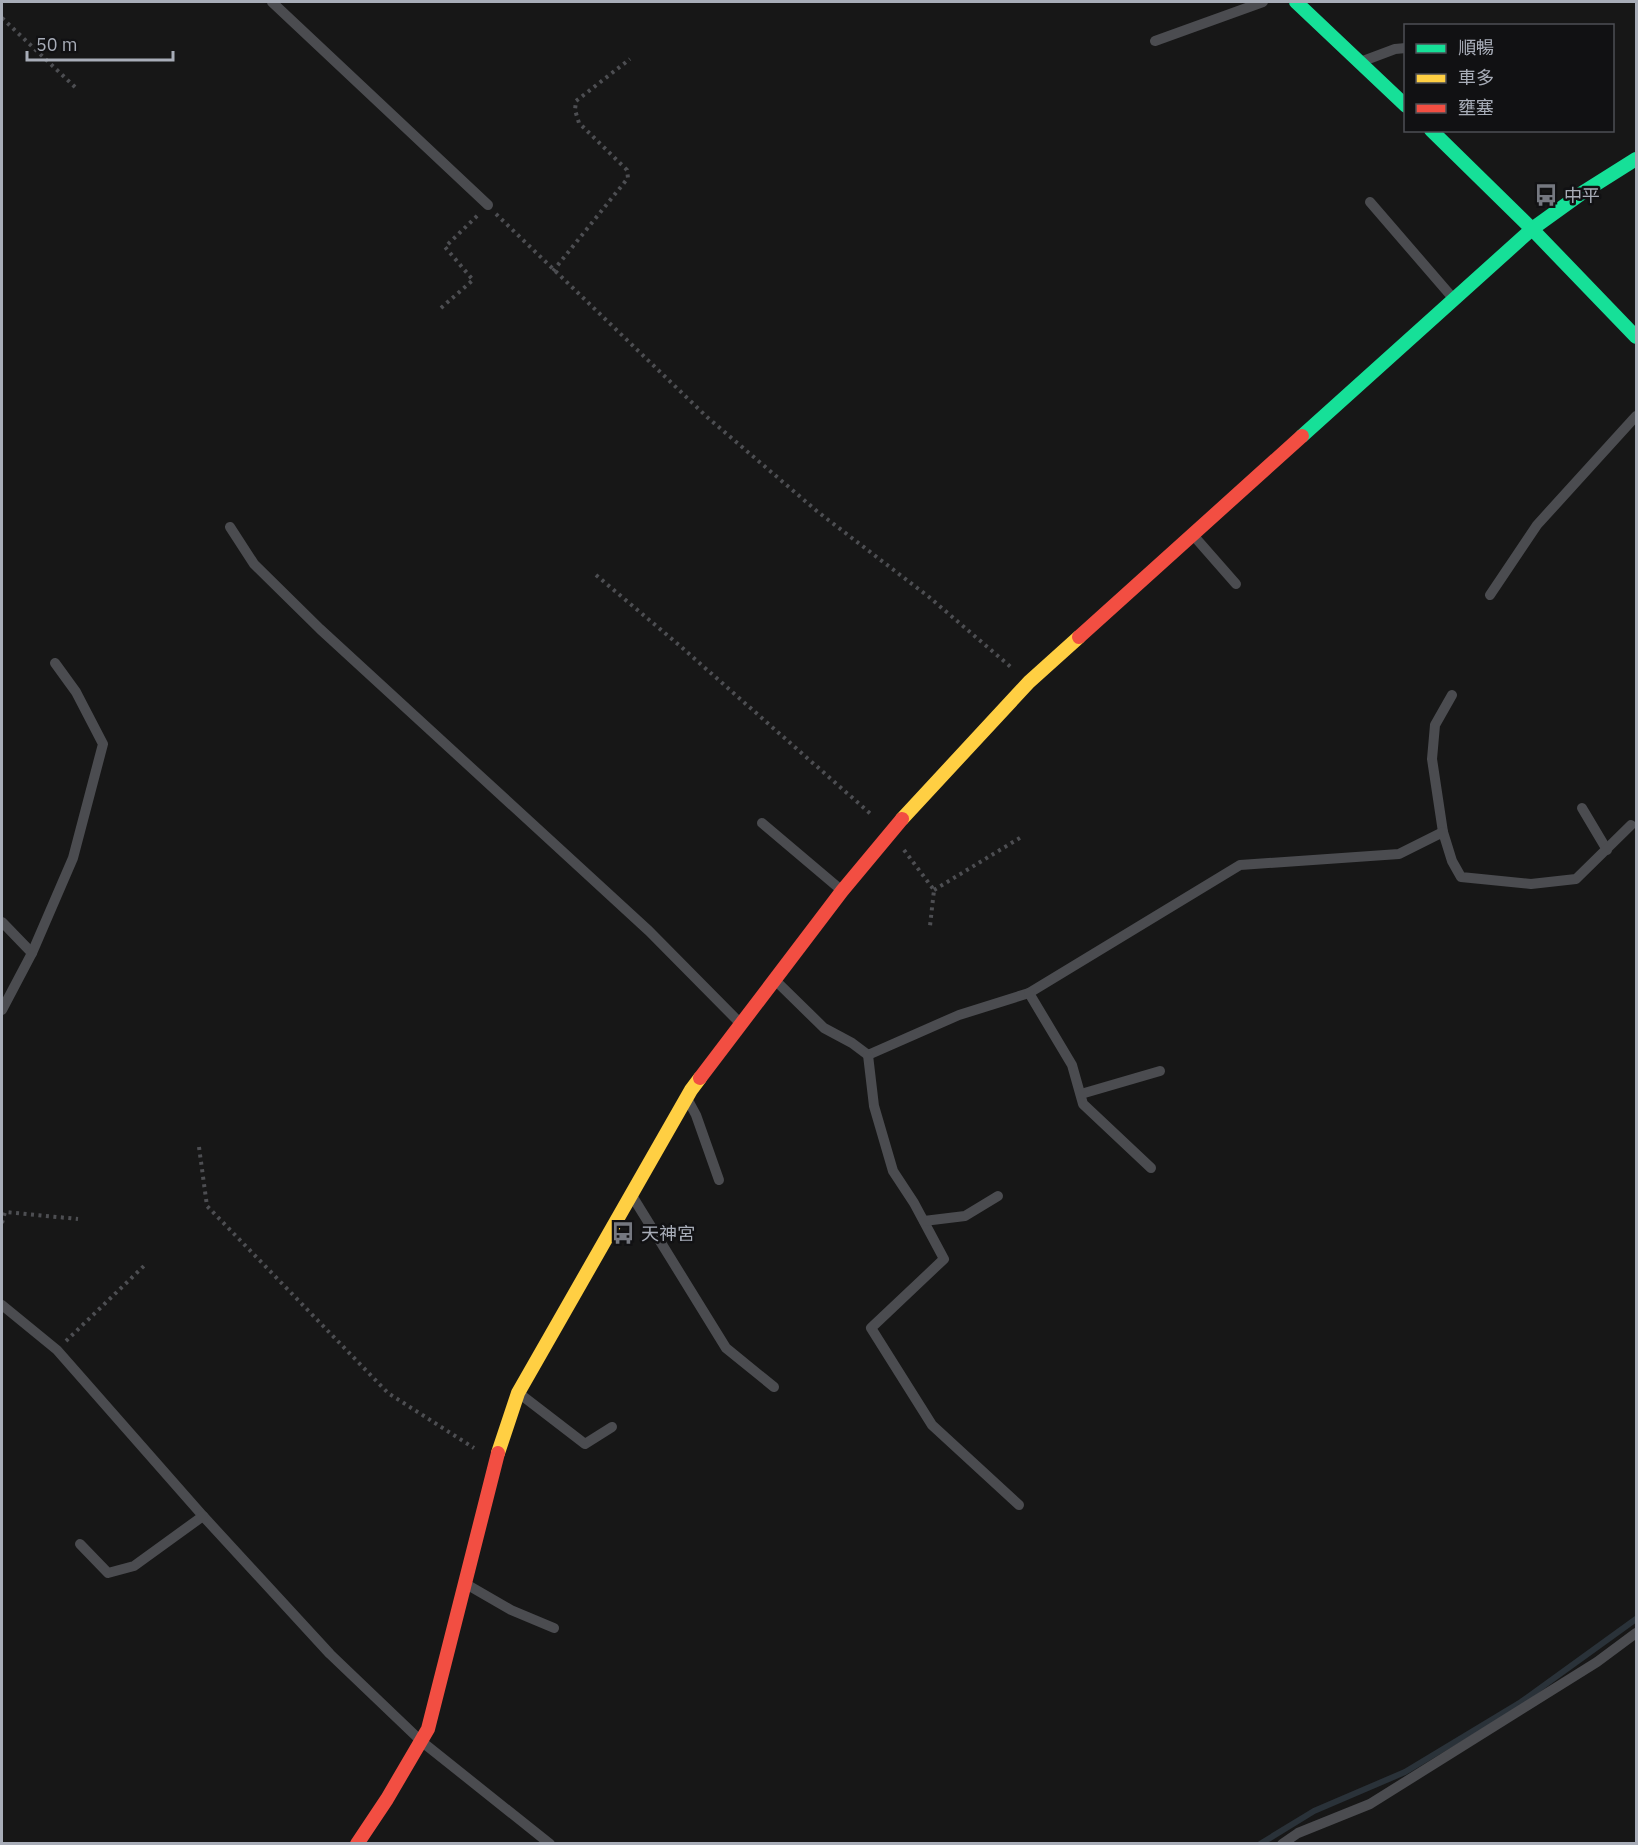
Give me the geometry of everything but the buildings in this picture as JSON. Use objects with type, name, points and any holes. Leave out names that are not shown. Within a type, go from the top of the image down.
[{"type":"street","points":[[1296,2],[1404,104]]},
{"type":"street","points":[[1433,132],[1532,229],[1636,337]]},
{"type":"street","points":[[357,1844],[387,1799],[428,1729],[495,1461],[518,1393],[687,1098],[741,1024],[890,832],[1029,682],[1532,229],[1582,193],[1636,159]]},
{"type":"lane","points":[[272,2],[488,206]]},
{"type":"lane","points":[[1155,41],[1263,2]]},
{"type":"lane","points":[[1360,62],[1395,49],[1404,48]]},
{"type":"lane","points":[[1370,202],[1454,299]]},
{"type":"lane","points":[[1490,595],[1537,525],[1636,416]]},
{"type":"lane","points":[[230,527],[255,564],[320,629],[649,931],[741,1024]]},
{"type":"lane","points":[[1193,535],[1236,584]]},
{"type":"lane","points":[[2,1010],[32,953],[74,858],[103,744],[76,692],[55,663]]},
{"type":"lane","points":[[1452,695],[1435,725],[1432,759],[1443,832],[1452,861],[1461,877],[1531,884],[1576,879],[1631,825]]},
{"type":"lane","points":[[1582,808],[1607,850]]},
{"type":"lane","points":[[762,823],[842,891]]},
{"type":"lane","points":[[868,1055],[959,1015],[1029,993],[1240,865],[1400,854],[1443,832]]},
{"type":"lane","points":[[2,922],[32,953]]},
{"type":"lane","points":[[776,981],[824,1028],[852,1043],[868,1055],[874,1106],[893,1171],[944,1258],[871,1328],[932,1425],[1019,1505]]},
{"type":"lane","points":[[1029,993],[1072,1065],[1083,1104],[1151,1168]]},
{"type":"lane","points":[[1081,1094],[1160,1071]]},
{"type":"lane","points":[[687,1098],[696,1115],[719,1180]]},
{"type":"lane","points":[[632,1196],[726,1348],[774,1387]]},
{"type":"lane","points":[[924,1221],[964,1216],[998,1196]]},
{"type":"lane","points":[[2,1305],[57,1350],[203,1516],[330,1654],[421,1741],[550,1844]]},
{"type":"lane","points":[[518,1393],[585,1444],[612,1427]]},
{"type":"lane","points":[[80,1544],[108,1573],[134,1566],[203,1516]]},
{"type":"lane","points":[[464,1582],[511,1610],[554,1628]]},
{"type":"lane","points":[[1282,1844],[1370,1804],[1597,1662],[1636,1633]]},
{"type":"path","points":[[2,18],[76,88]]},
{"type":"path","points":[[553,271],[627,178],[627,170],[579,123],[575,111],[576,101],[630,58]]},
{"type":"path","points":[[441,308],[472,280],[445,247],[488,206],[706,417],[818,512],[929,597],[1029,682]]},
{"type":"path","points":[[596,575],[680,645],[890,832],[934,890],[930,926]]},
{"type":"path","points":[[934,890],[1023,836]]},
{"type":"path","points":[[199,1147],[207,1206],[388,1393],[495,1461]]},
{"type":"path","points":[[2,1223],[5,1212],[78,1219]]},
{"type":"path","points":[[57,1350],[147,1263]]},
{"type":"waterway","points":[[1260,1844],[1314,1811],[1405,1772],[1521,1702],[1636,1619]]},
{"type":"traffic: fast","points":[[1296,2],[1404,104]]},
{"type":"traffic: fast","points":[[1433,132],[1532,229],[1636,337]]},
{"type":"traffic: fast","points":[[1302,436],[1532,229],[1582,193],[1636,159]]},
{"type":"traffic: slow","points":[[902,819],[1029,682],[1079,637]]},
{"type":"traffic: slow","points":[[498,1453],[518,1393],[700,1078]]},
{"type":"traffic: jam","points":[[1079,637],[1302,436]]},
{"type":"traffic: jam","points":[[700,1078],[842,891],[902,819]]},
{"type":"traffic: jam","points":[[357,1844],[387,1799],[428,1729],[498,1453]]},
{"type":"place","name":"中平","points":[[1546,195]]},
{"type":"place","name":"天神宮","points":[[623,1233]]}]
